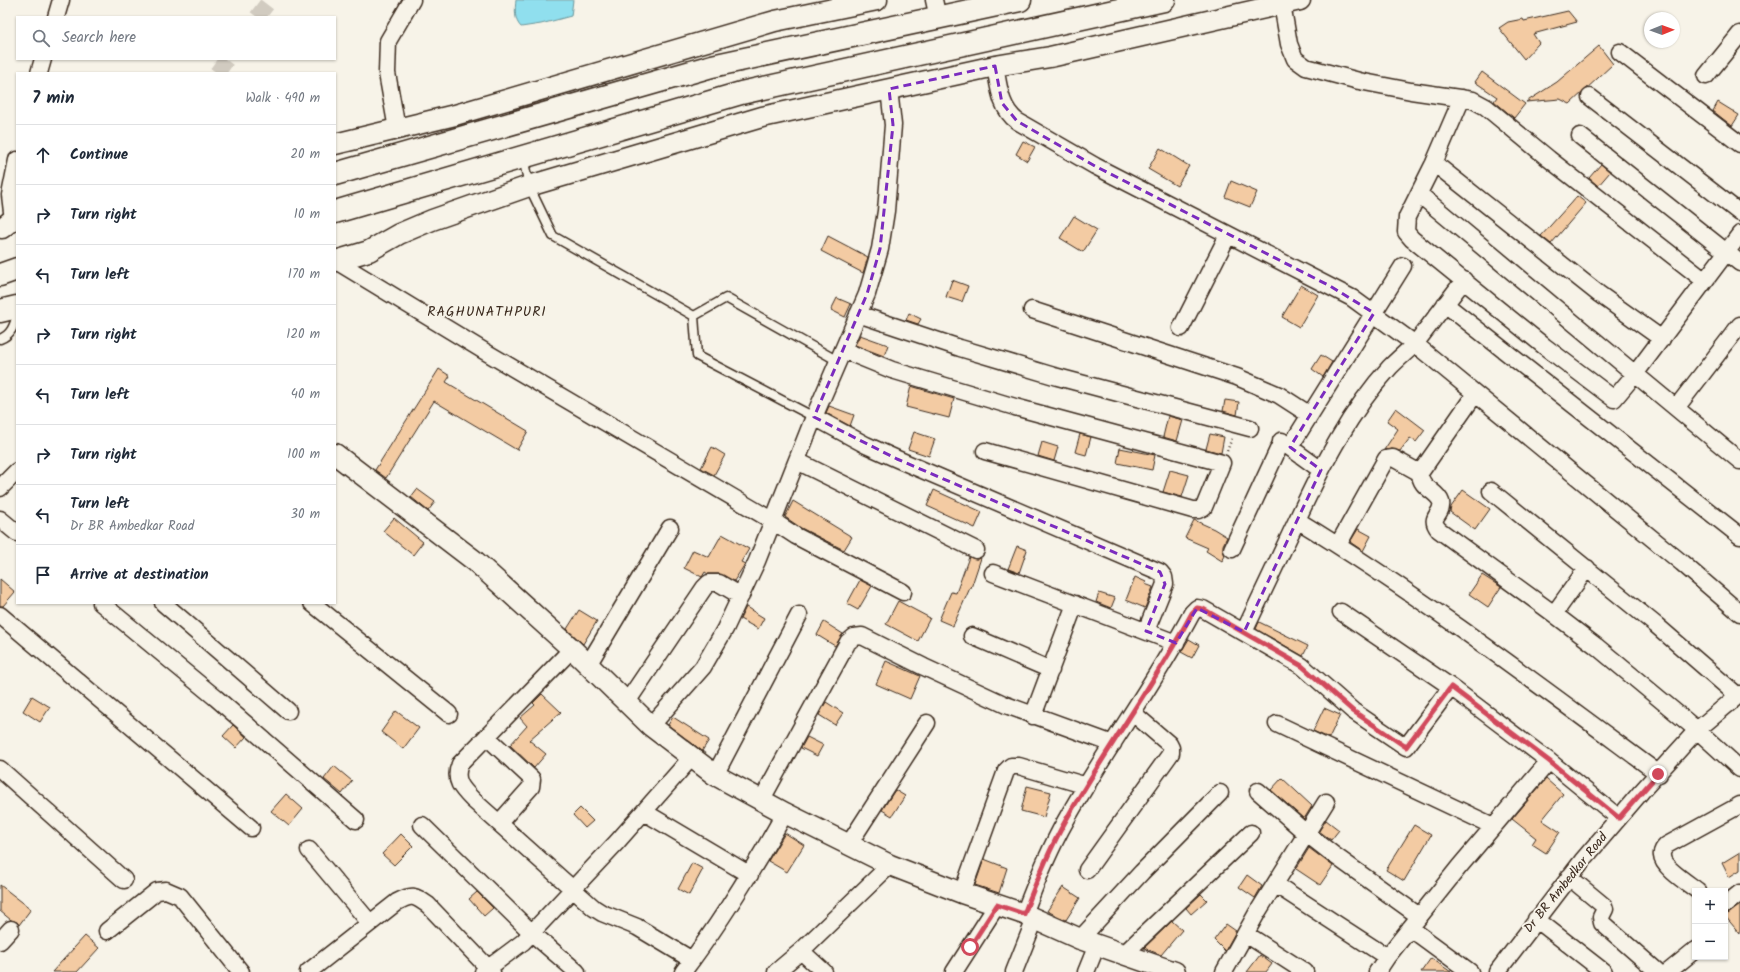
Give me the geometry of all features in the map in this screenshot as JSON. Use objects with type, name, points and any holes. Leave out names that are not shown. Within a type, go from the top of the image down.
[{"type":"main road","points":[[336,174],[712,66],[936,9],[1020,0]]},
{"type":"main road","points":[[336,212],[741,93],[1164,0]]},
{"type":"main road","points":[[0,275],[16,269]]},
{"type":"main road","points":[[0,312],[16,307]]},
{"type":"street","points":[[56,16],[61,0]]},
{"type":"street","points":[[397,129],[387,73],[388,41],[412,0]]},
{"type":"street","points":[[336,144],[463,113],[775,21],[877,0]]},
{"type":"street","points":[[336,261],[369,251],[399,234],[432,220],[529,186],[762,117],[995,66],[1050,57],[1291,2],[1291,49],[1295,59],[1306,67],[1396,88],[1473,100],[1486,107],[1549,159],[1705,281]]},
{"type":"street","points":[[1706,76],[1740,34]]},
{"type":"street","points":[[1620,52],[1740,144]]},
{"type":"street","points":[[39,72],[43,60]]},
{"type":"street","points":[[995,66],[1002,103],[1008,115],[1095,166],[1352,298],[1414,344],[1682,563],[1740,613]]},
{"type":"street","points":[[652,726],[703,667],[725,629],[741,596],[773,521],[814,417],[867,294],[880,249],[886,211],[892,125],[889,89]]},
{"type":"street","points":[[1590,96],[1740,213]]},
{"type":"street","points":[[1462,98],[1434,163],[1407,217],[1406,232],[1544,346],[1614,399],[1662,339],[1740,234]]},
{"type":"street","points":[[1580,136],[1740,263]]},
{"type":"street","points":[[1434,163],[1599,294],[1662,339]]},
{"type":"street","points":[[10,225],[10,196],[16,165]]},
{"type":"street","points":[[1419,194],[1740,461]]},
{"type":"street","points":[[1181,328],[1228,235]]},
{"type":"street","points":[[336,261],[484,351],[796,536],[902,592]]},
{"type":"street","points":[[1232,549],[1283,442],[1310,415],[1403,266]]},
{"type":"street","points":[[1244,632],[1321,470],[1337,441],[1362,404],[1390,367],[1414,344],[1464,280]]},
{"type":"street","points":[[1446,304],[1740,536]]},
{"type":"street","points":[[1032,310],[1237,377],[1279,395],[1310,415]]},
{"type":"street","points":[[858,314],[960,348],[1054,376],[1244,425]]},
{"type":"street","points":[[1676,408],[1740,325]]},
{"type":"street","points":[[840,356],[1222,463],[1204,507],[1198,510],[1193,510],[985,451]]},
{"type":"street","points":[[1475,394],[1420,473],[1422,483],[1440,499],[1441,508],[1434,519],[1435,525],[1439,530],[1554,614],[1697,730],[1740,769]]},
{"type":"street","points":[[814,417],[891,456],[1160,572],[1164,577],[1165,584],[1146,631]]},
{"type":"street","points":[[1283,442],[1321,470]]},
{"type":"street","points":[[336,455],[475,561],[572,649],[652,726],[691,758],[716,775],[786,814],[890,865],[1029,917],[1088,942],[1174,972]]},
{"type":"street","points":[[1338,545],[1386,459],[1393,458],[1420,473]]},
{"type":"street","points":[[797,461],[976,550]]},
{"type":"street","points":[[1491,490],[1656,624],[1739,695]]},
{"type":"street","points":[[0,519],[16,532]]},
{"type":"street","points":[[1297,520],[1338,545],[1420,600],[1658,774]]},
{"type":"street","points":[[588,665],[670,528]]},
{"type":"street","points":[[1554,614],[1587,568]]},
{"type":"street","points":[[993,573],[1176,643]]},
{"type":"street","points":[[627,702],[704,588],[709,583],[719,582],[741,596]]},
{"type":"street","points":[[102,604],[216,698],[356,820]]},
{"type":"street","points":[[164,604],[288,711]]},
{"type":"street","points":[[313,604],[449,714]]},
{"type":"street","points":[[1034,716],[1076,604]]},
{"type":"street","points":[[1014,972],[1049,853],[1066,819],[1176,643],[1192,613],[1197,608],[1203,609],[1302,666],[1353,711],[1406,747],[1451,687]]},
{"type":"street","points":[[1341,612],[1451,687],[1549,761],[1619,818]]},
{"type":"street","points":[[0,615],[251,828]]},
{"type":"street","points":[[716,775],[799,615]]},
{"type":"street","points":[[761,801],[848,642],[854,637],[862,636],[973,691],[1034,716],[1113,744]]},
{"type":"street","points":[[972,636],[1051,670]]},
{"type":"street","points":[[572,649],[460,764],[457,771],[457,778],[463,790],[572,890],[602,913],[637,927],[687,966],[750,875],[786,814]]},
{"type":"street","name":"Dr BR Ambedkar Road","points":[[1497,972],[1569,877],[1619,818],[1697,730],[1739,695]]},
{"type":"street","points":[[1088,870],[1170,753],[1171,748],[1169,744],[1133,713]]},
{"type":"street","points":[[849,844],[927,723]]},
{"type":"street","points":[[1277,724],[1493,826]]},
{"type":"street","points":[[487,737],[532,779],[531,787],[499,823]]},
{"type":"street","points":[[308,972],[397,902],[409,896],[417,897],[428,905],[487,971],[532,933],[644,812],[691,758]]},
{"type":"street","points":[[1377,972],[1387,957],[1493,826],[1549,761]]},
{"type":"street","points":[[962,893],[1006,771],[1011,766],[1019,766],[1087,786]]},
{"type":"street","points":[[0,769],[124,880]]},
{"type":"street","points":[[1258,791],[1307,834],[1415,922],[1470,972]]},
{"type":"street","points":[[1086,972],[1088,942],[1142,872],[1220,793]]},
{"type":"street","points":[[1224,972],[1275,884],[1326,802]]},
{"type":"street","points":[[1694,888],[1664,865],[1661,857],[1662,851],[1667,845],[1740,805]]},
{"type":"street","points":[[644,812],[750,875]]},
{"type":"street","points":[[422,825],[532,933],[577,972]]},
{"type":"street","points":[[1124,954],[1251,833]]},
{"type":"street","points":[[309,850],[370,923]]},
{"type":"street","points":[[776,972],[801,951],[890,865]]},
{"type":"street","points":[[1569,877],[1604,906],[1605,908],[1601,917],[1602,923],[1658,972]]},
{"type":"street","points":[[1275,884],[1387,957]]},
{"type":"street","points":[[107,931],[157,891],[173,892],[180,896],[241,972]]},
{"type":"street","points":[[1728,903],[1740,893]]},
{"type":"street","points":[[954,972],[997,905]]},
{"type":"street","points":[[1536,919],[1604,972]]},
{"type":"street","points":[[0,941],[11,929]]},
{"type":"street","points":[[1246,934],[1305,972]]},
{"type":"street","points":[[801,951],[824,972]]},
{"type":"street","points":[[1668,972],[1692,952]]},
{"type":"lane","points":[[523,156],[529,186],[553,236],[694,316]]},
{"type":"lane","points":[[694,316],[726,298],[840,356]]},
{"type":"lane","points":[[694,316],[697,356],[814,417]]},
{"type":"lane","points":[[0,339],[7,336],[14,326],[16,319]]},
{"type":"path","points":[[1222,463],[1244,425]]},
{"type":"highlighted area","points":[[995,66],[1002,103],[1017,121],[1095,166],[1330,286],[1374,313],[1290,447],[1321,470],[1244,632],[1197,608],[1176,643],[1146,631],[1165,584],[1160,572],[897,459],[814,417],[867,294],[880,249],[893,125],[889,89]]},
{"type":"water","points":[[516,0],[573,0],[571,16],[541,24],[521,27],[516,18]]},
{"type":"building","points":[[1568,11],[1577,22],[1533,34],[1539,43],[1524,59],[1499,28],[1508,22],[1523,19],[1524,21]]},
{"type":"building","points":[[1599,46],[1613,64],[1570,104],[1560,99],[1526,102],[1557,82]]},
{"type":"building","points":[[1482,72],[1525,104],[1514,118],[1494,101],[1497,97],[1475,82]]},
{"type":"building","points":[[1718,102],[1739,115],[1732,126],[1713,111]]},
{"type":"building","points":[[1023,141],[1035,147],[1027,161],[1016,154]]},
{"type":"building","points":[[1160,148],[1189,166],[1177,186],[1148,169]]},
{"type":"building","points":[[1601,164],[1610,172],[1598,186],[1589,178]]},
{"type":"building","points":[[1231,181],[1257,192],[1250,207],[1225,197]]},
{"type":"building","points":[[1577,196],[1586,203],[1551,244],[1541,236]]},
{"type":"building","points":[[1074,216],[1097,230],[1083,252],[1060,238]]},
{"type":"building","points":[[828,236],[868,257],[863,273],[821,251]]},
{"type":"building","points":[[952,280],[968,286],[962,302],[946,297]]},
{"type":"building","points":[[1301,285],[1318,295],[1299,327],[1282,317]]},
{"type":"building","points":[[837,298],[851,304],[845,317],[831,310]]},
{"type":"building","points":[[909,313],[921,319],[918,324],[906,320]]},
{"type":"building","points":[[860,335],[888,345],[884,356],[855,345]]},
{"type":"building","points":[[1321,355],[1332,362],[1323,377],[1312,369]]},
{"type":"building","points":[[439,369],[450,376],[446,382],[528,431],[517,450],[434,401],[386,478],[375,470]]},
{"type":"building","points":[[911,386],[954,399],[949,418],[906,407]]},
{"type":"building","points":[[1225,400],[1239,402],[1237,415],[1223,411]]},
{"type":"building","points":[[829,406],[854,415],[850,426],[826,413]]},
{"type":"building","points":[[1396,408],[1425,430],[1416,442],[1410,438],[1400,451],[1392,449],[1384,450],[1398,429],[1387,421]]},
{"type":"building","points":[[1168,416],[1183,420],[1177,441],[1163,437]]},
{"type":"building","points":[[914,432],[935,439],[929,456],[908,449]]},
{"type":"building","points":[[1080,434],[1091,437],[1086,455],[1075,452]]},
{"type":"building","points":[[1210,434],[1224,437],[1221,453],[1206,449]]},
{"type":"building","points":[[1042,442],[1058,447],[1054,461],[1038,456]]},
{"type":"building","points":[[712,447],[725,455],[714,475],[701,468]]},
{"type":"building","points":[[1120,448],[1155,455],[1152,470],[1117,463]]},
{"type":"building","points":[[1170,470],[1189,475],[1182,497],[1163,492]]},
{"type":"building","points":[[417,489],[435,502],[428,511],[411,497]]},
{"type":"building","points":[[934,490],[982,512],[975,528],[927,506]]},
{"type":"building","points":[[1463,490],[1490,509],[1475,530],[1450,512],[1451,507]]},
{"type":"building","points":[[793,501],[852,537],[844,550],[801,528],[785,517]]},
{"type":"building","points":[[394,518],[423,542],[413,555],[383,531]]},
{"type":"building","points":[[1194,520],[1227,537],[1223,545],[1225,556],[1222,561],[1206,551],[1208,548],[1185,538]]},
{"type":"building","points":[[1358,529],[1371,536],[1363,551],[1350,542]]},
{"type":"building","points":[[722,534],[749,549],[741,562],[745,564],[734,581],[719,574],[708,574],[705,572],[702,577],[684,568],[693,550],[709,557]]},
{"type":"building","points":[[1017,546],[1027,550],[1019,573],[1008,569]]},
{"type":"building","points":[[969,557],[976,559],[981,558],[971,588],[953,626],[939,620],[951,592],[956,593]]},
{"type":"building","points":[[1482,575],[1501,587],[1488,607],[1469,594]]},
{"type":"building","points":[[1135,577],[1146,582],[1145,584],[1153,587],[1145,608],[1126,600]]},
{"type":"building","points":[[0,579],[15,592],[3,606],[0,606]]},
{"type":"building","points":[[860,580],[872,586],[858,610],[847,604]]},
{"type":"building","points":[[1099,593],[1115,598],[1111,608],[1096,602]]},
{"type":"building","points":[[898,601],[930,618],[918,641],[886,624]]},
{"type":"building","points":[[746,607],[764,618],[758,629],[740,619]]},
{"type":"building","points":[[579,610],[597,621],[583,644],[567,629]]},
{"type":"building","points":[[824,622],[843,634],[835,646],[817,635]]},
{"type":"building","points":[[1259,622],[1308,646],[1303,656],[1256,629]]},
{"type":"building","points":[[1189,639],[1199,645],[1192,658],[1181,652]]},
{"type":"building","points":[[886,661],[920,676],[910,699],[876,684]]},
{"type":"building","points":[[542,694],[561,712],[529,740],[546,754],[534,768],[510,745],[527,726],[520,718],[535,705],[533,703]]},
{"type":"building","points":[[32,696],[50,707],[40,722],[23,711]]},
{"type":"building","points":[[826,702],[843,713],[835,725],[819,715]]},
{"type":"building","points":[[1324,708],[1340,715],[1329,738],[1313,731]]},
{"type":"building","points":[[396,711],[419,728],[403,749],[381,732]]},
{"type":"building","points":[[673,717],[709,740],[702,751],[668,725]]},
{"type":"building","points":[[233,725],[246,737],[236,748],[223,736]]},
{"type":"building","points":[[807,737],[823,745],[817,756],[801,748]]},
{"type":"building","points":[[334,766],[352,781],[342,794],[324,779]]},
{"type":"building","points":[[1282,778],[1312,806],[1304,819],[1271,790]]},
{"type":"building","points":[[1546,779],[1563,794],[1542,820],[1560,832],[1546,853],[1532,844],[1536,838],[1512,819]]},
{"type":"building","points":[[1027,786],[1051,792],[1044,817],[1021,811]]},
{"type":"building","points":[[895,790],[905,796],[892,816],[882,810]]},
{"type":"building","points":[[286,794],[303,809],[289,826],[271,811]]},
{"type":"building","points":[[580,808],[593,821],[585,828],[573,815]]},
{"type":"building","points":[[1326,820],[1339,830],[1331,840],[1319,831]]},
{"type":"building","points":[[1414,825],[1431,835],[1404,881],[1386,870]]},
{"type":"building","points":[[785,833],[804,845],[787,872],[768,861]]},
{"type":"building","points":[[401,834],[413,846],[394,865],[382,854]]},
{"type":"building","points":[[1309,848],[1333,866],[1320,885],[1296,869]]},
{"type":"building","points":[[1740,852],[1740,870],[1729,877],[1722,863]]},
{"type":"building","points":[[984,859],[1007,868],[999,893],[975,885]]},
{"type":"building","points":[[692,863],[703,869],[689,895],[678,889]]},
{"type":"building","points":[[1247,875],[1262,886],[1255,898],[1239,887]]},
{"type":"building","points":[[0,885],[31,909],[19,925],[17,922],[11,920],[0,911]]},
{"type":"building","points":[[1063,887],[1080,898],[1066,920],[1047,911]]},
{"type":"building","points":[[477,892],[493,908],[484,916],[469,899]]},
{"type":"building","points":[[1201,894],[1207,900],[1191,914],[1186,908]]},
{"type":"building","points":[[1740,905],[1740,934],[1728,920],[1728,914]]},
{"type":"building","points":[[1172,921],[1182,930],[1161,955],[1144,948]]},
{"type":"building","points":[[1226,924],[1236,931],[1225,951],[1214,940]]},
{"type":"building","points":[[85,936],[99,948],[77,972],[52,972]]},
{"type":"building","points":[[1260,955],[1272,964],[1266,972],[1247,972]]},
{"type":"building","points":[[1431,958],[1451,972],[1421,972]]},
{"type":"tunnel","points":[[258,16],[270,0]]},
{"type":"tunnel","points":[[218,72],[226,60]]},
{"type":"district","name":"RAGHUNATHPURI","points":[[487,312]]},
{"type":"route","points":[[970,947],[997,905],[1024,914],[1049,853],[1066,819],[1156,676],[1192,613],[1197,608],[1203,609],[1302,666],[1353,711],[1406,747],[1451,687],[1549,761],[1619,818],[1658,774]]}]
